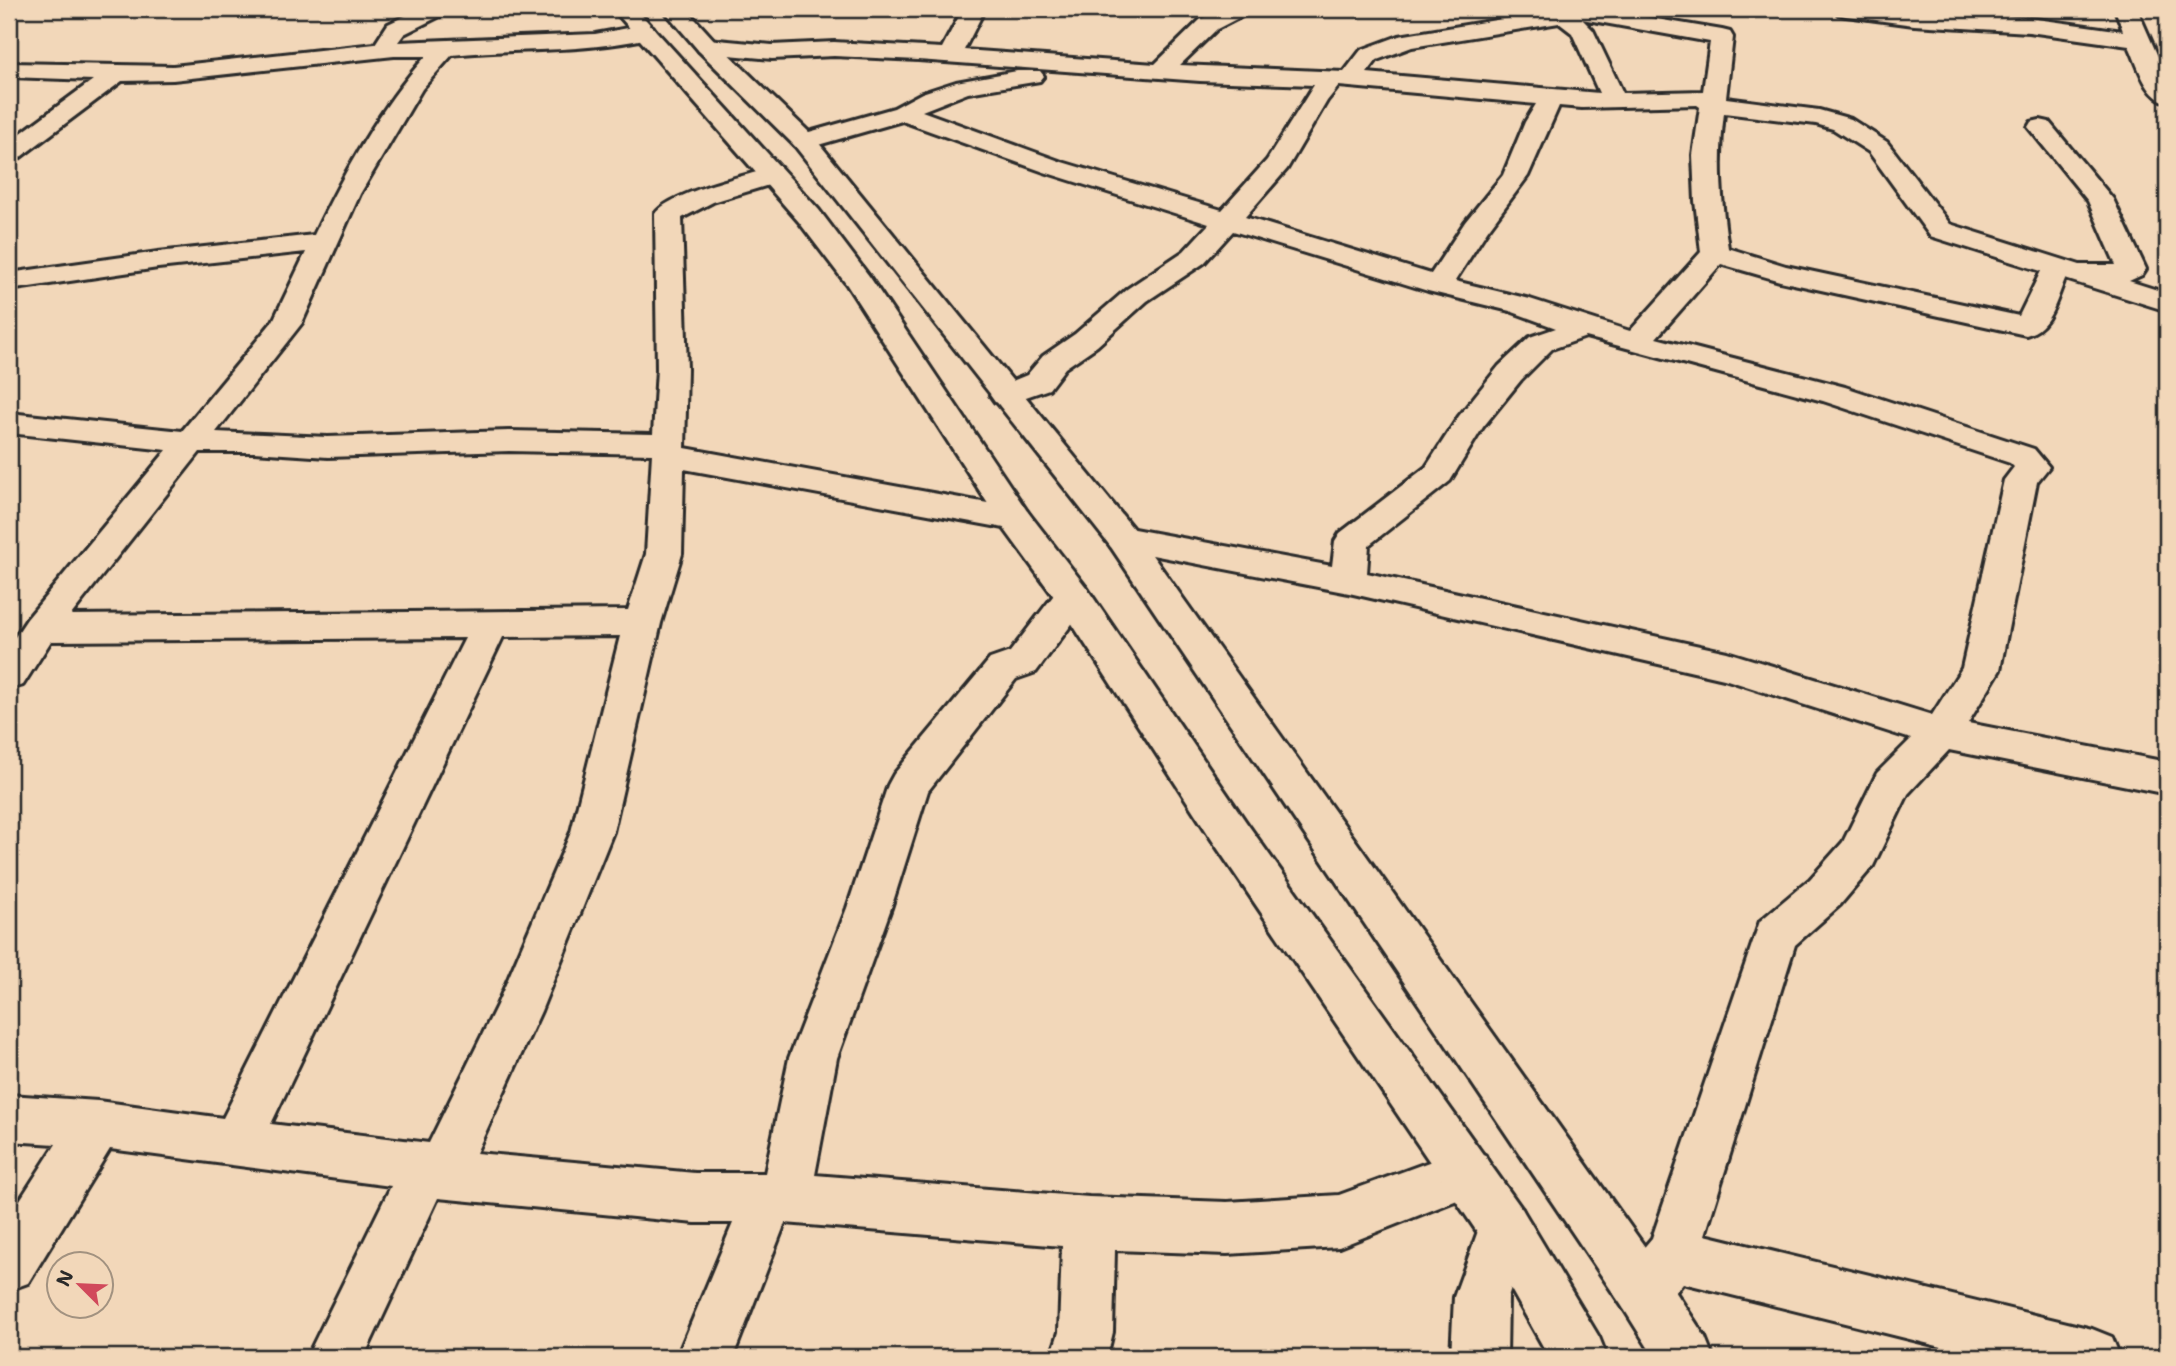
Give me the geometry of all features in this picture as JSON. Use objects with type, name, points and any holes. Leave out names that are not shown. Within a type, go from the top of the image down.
[{"type":"street","points":[[383,50],[396,30],[436,9]]},
{"type":"street","points":[[674,9],[707,46],[804,141],[1123,539],[1658,1272],[1685,1357]]},
{"type":"street","points":[[950,55],[974,9]]},
{"type":"street","points":[[1163,69],[1209,24],[1238,9]]},
{"type":"street","points":[[1846,9],[1914,18],[2029,26],[2138,40]]},
{"type":"street","points":[[2126,9],[2162,91],[2167,95]]},
{"type":"street","points":[[1567,12],[1582,30],[1614,100]]},
{"type":"street","points":[[1006,395],[1038,382],[1054,362],[1086,340],[1137,296],[1194,257],[1278,164],[1316,98],[1369,55],[1407,41],[1493,24],[1526,23],[1567,12],[1663,25],[1722,37],[1706,155],[1714,253],[1638,340]]},
{"type":"street","points":[[9,70],[116,74],[216,70],[383,50],[595,41],[634,21],[809,216],[859,282],[1015,519],[1073,596],[1231,834],[1504,1227],[1579,1357]]},
{"type":"street","points":[[707,46],[772,52],[834,49],[950,55],[1341,80],[1464,89],[1550,100],[1701,98],[1713,104],[1819,117],[1842,124],[1878,147],[1940,230],[2167,302]]},
{"type":"street","points":[[9,675],[40,628],[287,323],[347,194],[412,86],[444,49]]},
{"type":"street","points":[[804,141],[903,113],[913,105],[943,94],[991,82],[1121,68]]},
{"type":"street","points":[[9,154],[116,74]]},
{"type":"street","points":[[1438,285],[1475,228],[1515,176],[1537,122],[1550,100]]},
{"type":"street","points":[[903,113],[1053,167],[1438,285],[1520,305],[1585,328],[1834,394],[2022,456],[2032,467],[2021,480],[1980,670],[1941,733],[1892,784],[1858,854],[1825,892],[1776,934],[1658,1272]]},
{"type":"street","points":[[2040,127],[2099,199],[2132,269],[2121,274],[2058,269]]},
{"type":"street","points":[[335,1357],[518,1011],[592,832],[642,622],[664,554],[673,369],[668,214],[704,196],[773,176]]},
{"type":"street","points":[[9,281],[158,260],[326,242]]},
{"type":"street","points":[[1714,253],[1780,272],[2025,326],[2039,312],[2051,277],[2058,269]]},
{"type":"street","points":[[1349,580],[1352,541],[1438,474],[1470,423],[1510,373],[1541,343],[1585,328]]},
{"type":"street","points":[[9,423],[188,442],[254,442],[328,447],[523,441],[670,451],[1015,519]]},
{"type":"street","points":[[1123,539],[1349,580],[1727,666],[1941,733],[2167,779]]},
{"type":"street","points":[[705,1357],[777,1199],[813,1058],[869,908],[909,785],[1003,670],[1023,662],[1073,596]]},
{"type":"street","points":[[40,628],[642,622]]},
{"type":"street","points":[[236,1144],[491,623]]},
{"type":"street","points":[[9,1118],[98,1124],[433,1170],[695,1198],[777,1199],[1089,1223],[1227,1228],[1339,1221],[1467,1172]]},
{"type":"street","points":[[9,1264],[98,1124]]},
{"type":"street","points":[[1079,1357],[1086,1332],[1089,1223]]},
{"type":"street","points":[[1479,1357],[1481,1297],[1504,1227]]},
{"type":"street","points":[[1658,1272],[2092,1357]]}]
